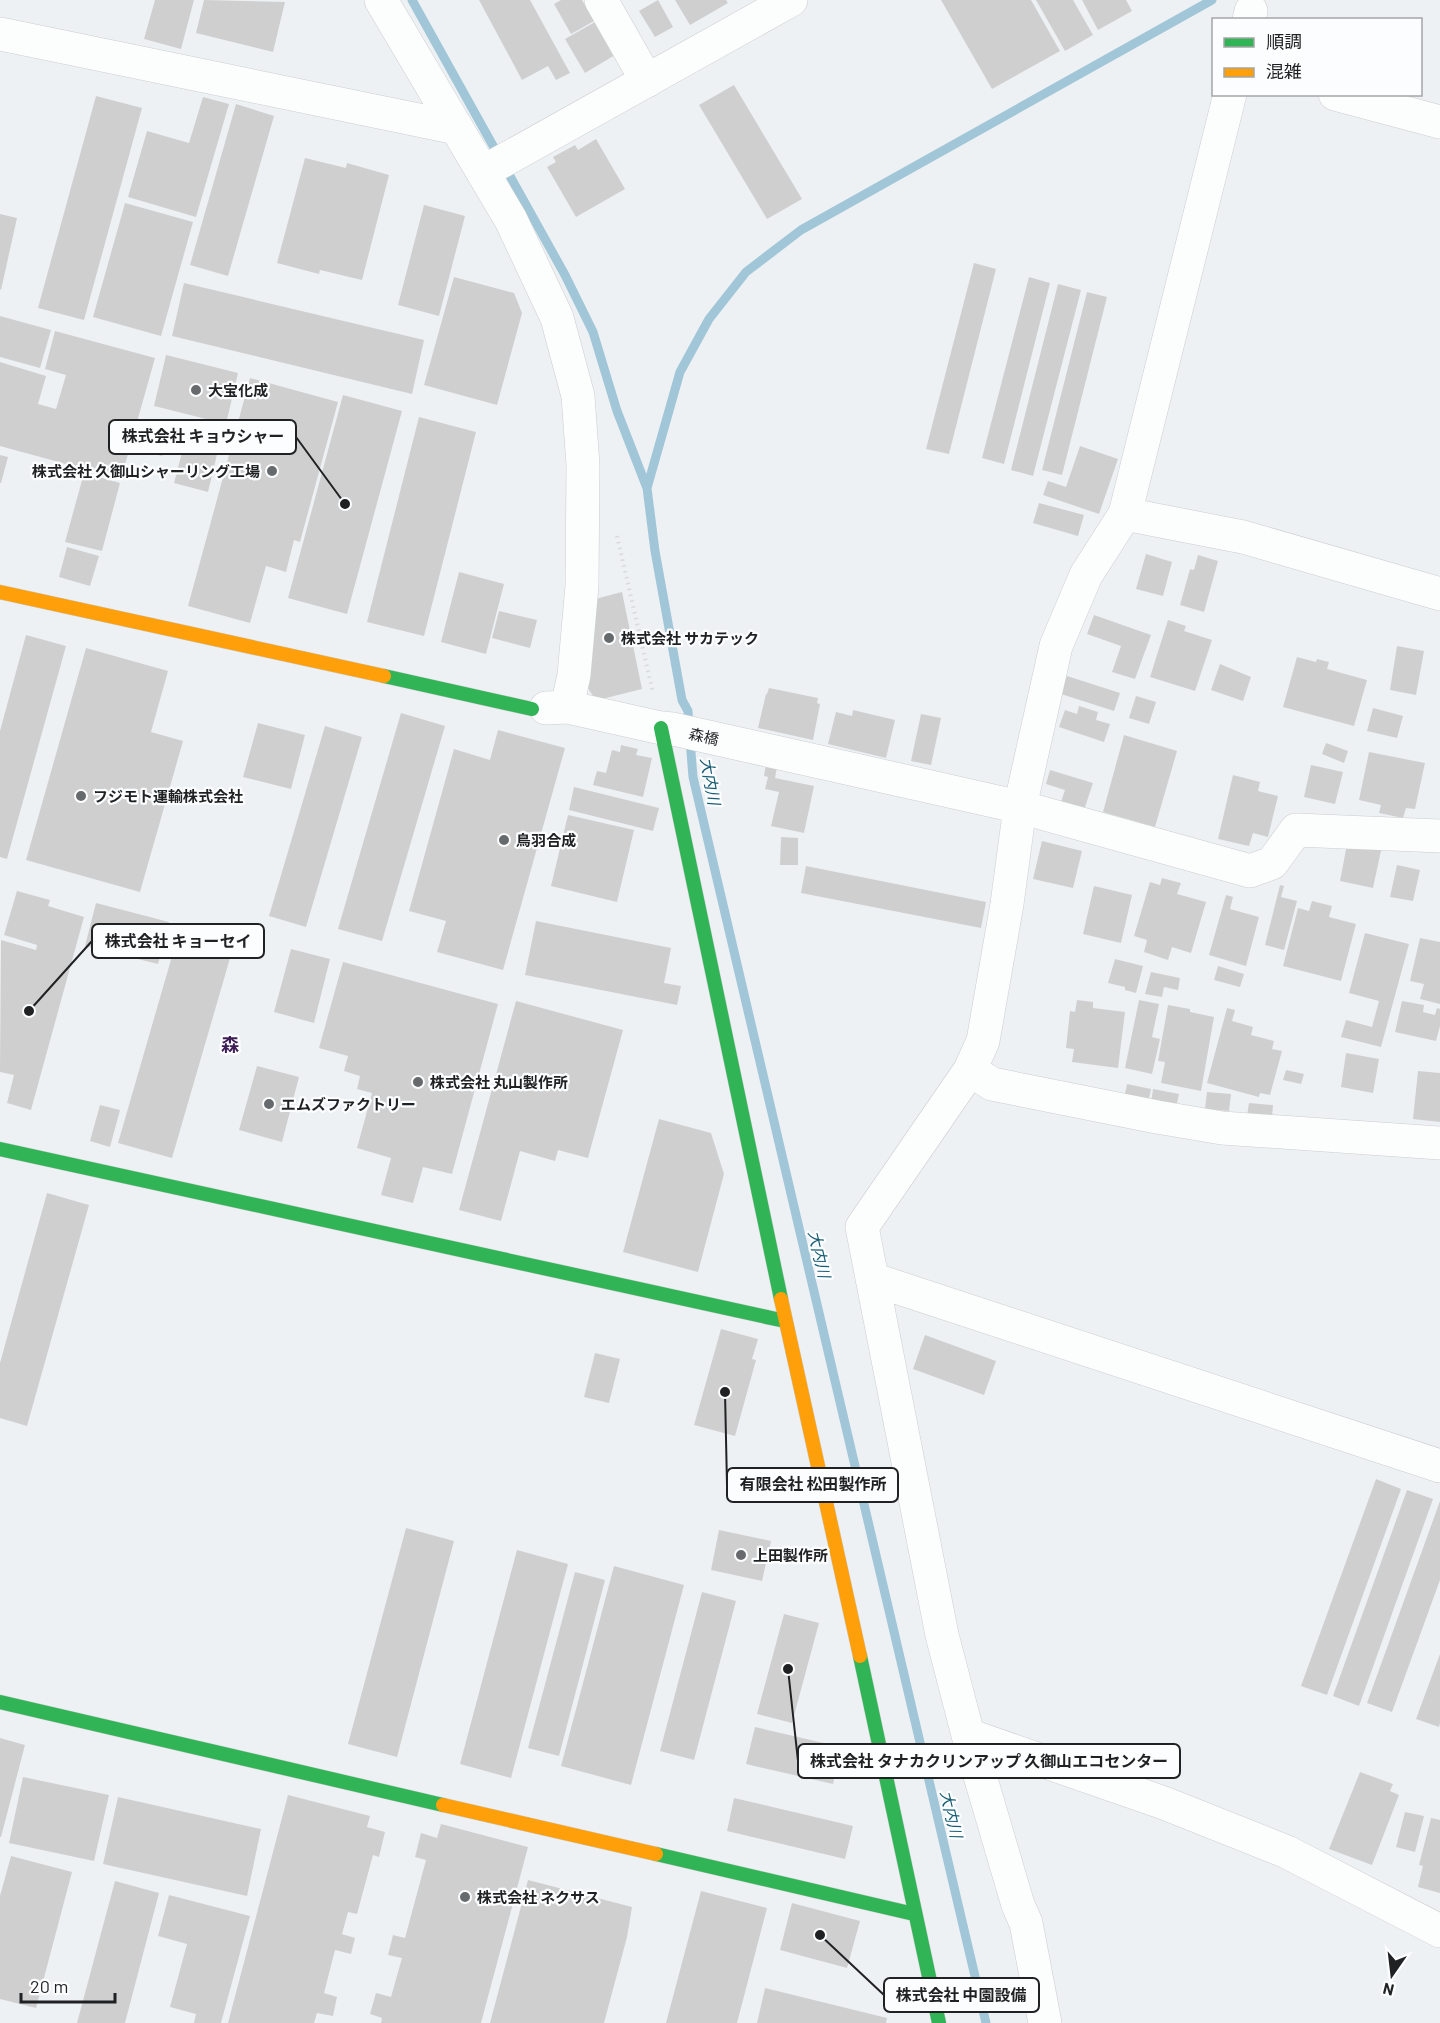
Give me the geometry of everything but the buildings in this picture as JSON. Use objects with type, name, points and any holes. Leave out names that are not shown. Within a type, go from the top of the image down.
[{"type":"street","points":[[381,0],[511,220],[557,318],[578,396],[583,465],[582,586],[574,675],[567,707]]},
{"type":"street","points":[[601,0],[647,81]]},
{"type":"street","points":[[483,172],[791,0]]},
{"type":"street","points":[[0,34],[457,128]]},
{"type":"street","points":[[1045,2023],[1026,1923],[1018,1905],[968,1735],[940,1624],[862,1227],[970,1070],[983,1041],[1007,904],[1020,807],[1056,646],[1086,574],[1125,514],[1230,96]]},
{"type":"street","points":[[1342,96],[1440,122]]},
{"type":"street","points":[[1125,514],[1243,537],[1440,594]]},
{"type":"street","points":[[0,592],[532,709]]},
{"type":"street","name":"森橋","points":[[532,709],[567,707],[1020,807],[1250,871],[1272,863],[1296,830],[1440,836]]},
{"type":"street","points":[[667,729],[785,1321],[840,1563],[939,2023]]},
{"type":"street","points":[[970,1070],[992,1083],[1222,1128],[1440,1143]]},
{"type":"street","points":[[0,1149],[785,1321]]},
{"type":"street","points":[[872,1279],[1440,1466]]},
{"type":"street","points":[[0,1702],[914,1914]]},
{"type":"street","points":[[968,1735],[1164,1803],[1287,1852],[1440,1931]]},
{"type":"path","points":[[614,525],[667,729]]},
{"type":"waterway","points":[[412,0],[565,275],[593,332],[617,411],[647,488],[655,551],[682,700],[688,711],[689,726]]},
{"type":"waterway","points":[[647,488],[680,372],[709,319],[746,272],[801,230],[1212,0]]},
{"type":"waterway","name":"大内川","points":[[690,740],[693,777],[986,2023]]},
{"type":"traffic: fast","points":[[384,676],[532,709]]},
{"type":"traffic: fast","points":[[661,728],[781,1299]]},
{"type":"traffic: fast","points":[[0,1149],[785,1321]]},
{"type":"traffic: fast","points":[[860,1656],[939,2023]]},
{"type":"traffic: fast","points":[[0,1702],[443,1805]]},
{"type":"traffic: fast","points":[[656,1854],[914,1914]]},
{"type":"traffic: slow","points":[[0,592],[384,676]]},
{"type":"traffic: slow","points":[[781,1299],[860,1656]]},
{"type":"traffic: slow","points":[[443,1805],[656,1854]]},
{"type":"place","name":"大宝化成","points":[[196,390]]},
{"type":"place","name":"株式会社 久御山シャーリング工場","points":[[272,471]]},
{"type":"place","name":"株式会社 キョウシャー","points":[[345,504]]},
{"type":"place","name":"株式会社 サカテック","points":[[609,638]]},
{"type":"place","name":"フジモト運輸株式会社","points":[[81,796]]},
{"type":"place","name":"鳥羽合成","points":[[504,840]]},
{"type":"place","name":"株式会社 キョーセイ","points":[[29,1011]]},
{"type":"place","name":"株式会社 丸山製作所","points":[[418,1082]]},
{"type":"place","name":"エムズファクトリー","points":[[269,1104]]},
{"type":"place","name":"有限会社 松田製作所","points":[[725,1392]]},
{"type":"place","name":"上田製作所","points":[[741,1555]]},
{"type":"place","name":"株式会社 タナカクリンアップ 久御山エコセンター","points":[[788,1669]]},
{"type":"place","name":"株式会社 ネクサス","points":[[465,1897]]},
{"type":"place","name":"株式会社 中園設備","points":[[820,1935]]},
{"type":"district","name":"森","points":[[230,1044]]}]
